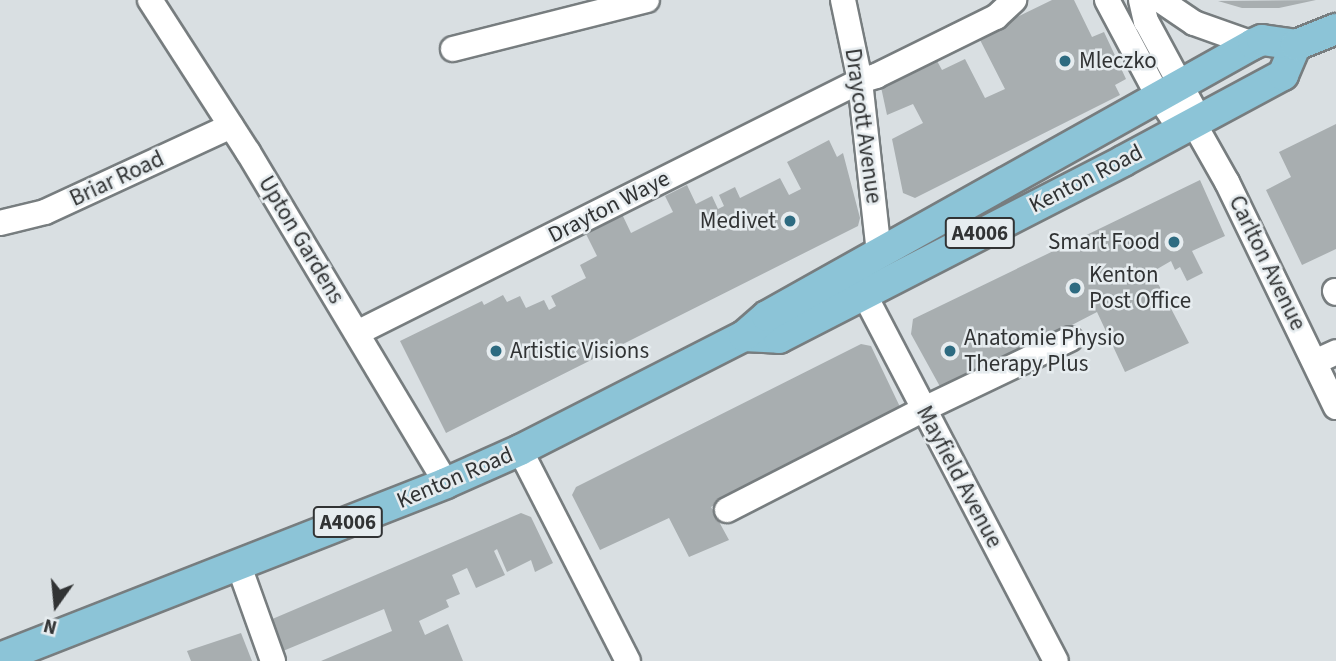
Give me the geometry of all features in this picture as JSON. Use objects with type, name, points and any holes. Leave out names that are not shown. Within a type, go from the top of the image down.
[{"type":"main road","name":"Kenton Road","points":[[0,658],[239,566],[446,483],[520,450],[744,337],[767,316],[1253,44],[1262,40],[1296,45],[1336,29]]},
{"type":"main road","name":"Kenton Road","points":[[744,337],[779,338],[863,292],[1123,161],[1283,75],[1296,45]]},
{"type":"street","name":"Upton Gardens","points":[[150,0],[231,126],[446,483]]},
{"type":"street","points":[[453,49],[647,0]]},
{"type":"street","name":"Draycott Avenue","points":[[843,0],[860,81],[879,254]]},
{"type":"street","name":"Drayton Waye","points":[[357,333],[860,81],[996,17],[1014,0]]},
{"type":"street","points":[[1107,0],[1169,89]]},
{"type":"street","points":[[1142,0],[1146,21],[1169,89]]},
{"type":"street","points":[[1160,0],[1194,23],[1253,44]]},
{"type":"street","name":"Carlton Avenue","points":[[1169,89],[1227,181],[1325,357],[1336,407]]},
{"type":"street","name":"Briar Road","points":[[0,223],[45,212],[231,126]]},
{"type":"street","name":"Mayfield Avenue","points":[[863,292],[1056,661]]},
{"type":"street","points":[[727,510],[924,409],[1070,339]]},
{"type":"street","points":[[520,450],[628,661]]},
{"type":"street","points":[[239,566],[273,661]]},
{"type":"building","points":[[1052,0],[1074,0],[1092,37],[1104,32],[1126,79],[1115,85],[1120,95],[915,198],[903,193],[892,139],[923,123],[913,104],[887,115],[881,87],[936,59],[942,70],[965,59],[985,98],[1005,89],[978,36]]},
{"type":"building","points":[[1316,0],[1279,8],[1242,8],[1218,1]]},
{"type":"building","points":[[1336,124],[1336,249],[1302,265],[1266,190],[1291,177],[1279,152]]},
{"type":"building","points":[[829,140],[837,157],[843,153],[860,218],[858,226],[446,433],[400,341],[482,301],[484,305],[503,295],[507,302],[520,296],[526,308],[544,300],[549,310],[556,306],[551,296],[586,278],[580,265],[597,256],[584,230],[621,212],[631,233],[673,212],[665,196],[687,185],[696,204],[712,196],[718,209],[724,206],[719,195],[735,187],[740,198],[780,178],[789,195],[801,189],[787,162]]},
{"type":"building","points":[[1200,180],[1225,236],[1192,251],[1203,273],[1187,281],[1180,267],[1175,270],[1171,261],[1152,272],[1189,343],[1125,372],[1097,312],[943,392],[911,334],[913,319]]},
{"type":"building","points":[[861,344],[871,346],[901,409],[711,507],[729,540],[689,557],[669,518],[600,550],[572,495],[576,487]]},
{"type":"building","points":[[521,513],[531,517],[553,563],[535,572],[531,560],[507,572],[497,549],[494,551],[505,575],[476,588],[467,568],[452,575],[460,594],[446,600],[449,607],[419,621],[425,635],[448,624],[463,661],[321,661],[392,631],[384,609],[283,651],[270,620]]},
{"type":"building","points":[[241,633],[252,661],[191,661],[187,651]]},
{"type":"place","name":"Mleczko","points":[[1065,61]]},
{"type":"place","name":"Medivet","points":[[790,221]]},
{"type":"place","name":"Smart Food","points":[[1174,242]]},
{"type":"place","name":"Kenton Post Office","points":[[1075,288]]},
{"type":"place","name":"Artistic Visions","points":[[496,351]]},
{"type":"place","name":"Anatomie Physio Therapy Plus","points":[[950,351]]}]
